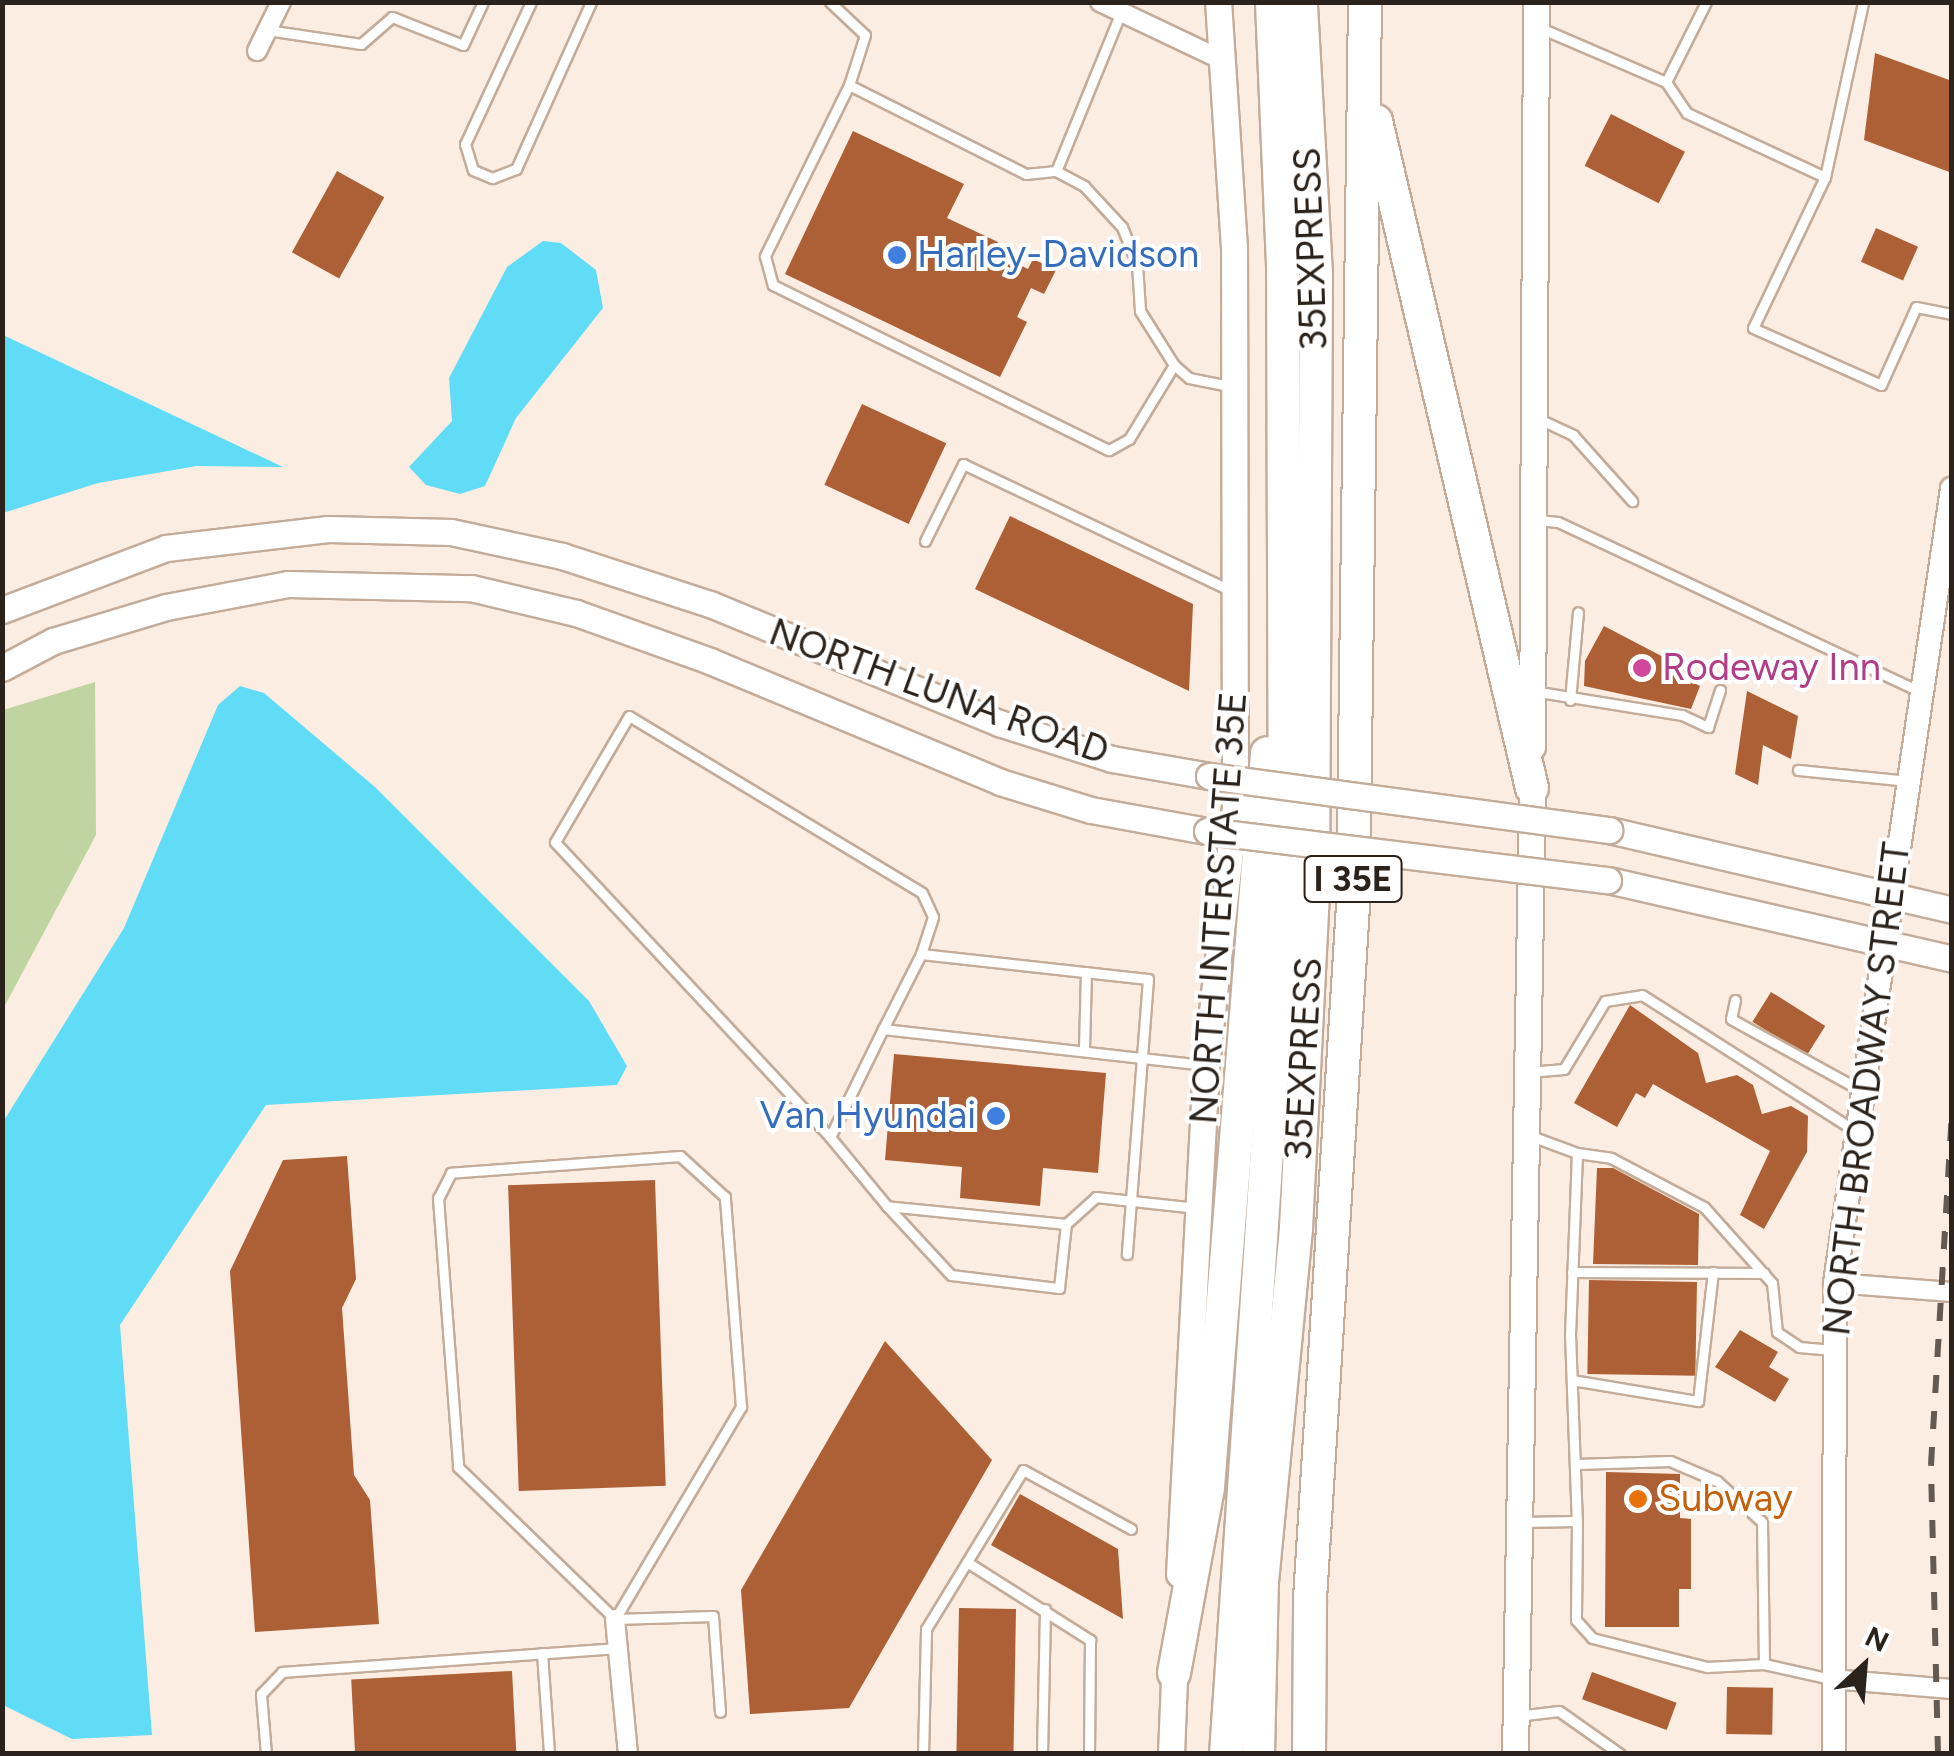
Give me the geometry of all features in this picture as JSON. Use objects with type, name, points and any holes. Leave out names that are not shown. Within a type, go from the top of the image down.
[{"type":"highway","name":"I 35E","points":[[1226,1754],[1284,886],[1288,682],[1272,2]]},
{"type":"highway","name":"35EXPRESS","points":[[1258,1754],[1262,1582],[1296,1228],[1313,890],[1316,274],[1301,2]]},
{"type":"highway","name":"I 35E","points":[[1309,1754],[1310,1598],[1353,905],[1358,237],[1368,85],[1365,2]]},
{"type":"highway","points":[[1368,85],[1532,788]]},
{"type":"highway","points":[[1174,1673],[1208,1487],[1266,760],[1288,682]]},
{"type":"main road","name":"NORTH INTERSTATE 35E","points":[[1170,1754],[1206,1065],[1234,807],[1238,594],[1234,248],[1218,2]]},
{"type":"main road","points":[[1515,1754],[1532,788],[1536,14]]},
{"type":"main road","name":"NORTH LUNA ROAD","points":[[2,610],[166,548],[328,528],[451,532],[562,556],[710,604],[1000,724],[1112,759],[1209,776],[1609,830],[1952,910]]},
{"type":"main road","name":"NORTH LUNA ROAD","points":[[2,668],[54,642],[166,607],[288,584],[471,588],[576,612],[693,655],[1000,782],[1091,810],[1207,830],[1608,880],[1952,959]]},
{"type":"street","points":[[257,51],[281,2]]},
{"type":"street","points":[[1100,2],[1220,59]]},
{"type":"street","name":"NORTH BROADWAY STREET","points":[[1834,1754],[1835,1283],[1854,1130],[1952,489]]},
{"type":"street","points":[[1835,1283],[1952,1292]]},
{"type":"street","points":[[615,1619],[628,1754]]},
{"type":"street","points":[[1832,1679],[1952,1689]]},
{"type":"lane","points":[[267,30],[360,44],[392,17],[464,45],[483,2]]},
{"type":"lane","points":[[531,2],[466,144],[474,170],[492,178],[516,169],[591,2]]},
{"type":"lane","points":[[830,2],[866,35],[849,85],[765,256],[773,285],[1109,450],[1129,439],[1174,365]]},
{"type":"lane","points":[[1666,82],[1706,2]]},
{"type":"lane","points":[[1863,2],[1825,178],[1753,328],[1881,386],[1916,308],[1952,314]]},
{"type":"lane","points":[[1056,171],[1120,12]]},
{"type":"lane","points":[[1536,14],[1666,82],[1687,113],[1825,178]]},
{"type":"lane","points":[[849,85],[1026,174],[1056,171],[1084,186],[1122,227],[1138,264],[1140,311],[1174,365],[1208,384],[1234,386]]},
{"type":"lane","points":[[1536,418],[1573,435],[1632,500]]},
{"type":"lane","points":[[925,541],[963,464],[1238,594]]},
{"type":"lane","points":[[1535,520],[1558,522],[1890,684],[1920,692]]},
{"type":"lane","points":[[1570,700],[1578,612]]},
{"type":"lane","points":[[1531,690],[1570,700],[1682,715],[1708,727],[1720,690]]},
{"type":"lane","points":[[830,1137],[921,954],[933,917],[922,893],[630,716],[554,842],[830,1137],[950,1274],[1059,1288],[1066,1224],[1096,1197],[1198,1208]]},
{"type":"lane","points":[[1798,770],[1909,781]]},
{"type":"lane","points":[[921,954],[1148,979],[1126,1254]]},
{"type":"lane","points":[[1084,1048],[1086,972]]},
{"type":"lane","points":[[1526,1072],[1564,1069],[1605,1000],[1642,995],[1854,1130]]},
{"type":"lane","points":[[1735,1000],[1731,1020],[1860,1090]]},
{"type":"lane","points":[[884,1030],[1144,1053],[1206,1065]]},
{"type":"lane","points":[[1526,1134],[1577,1153],[1611,1158],[1704,1207],[1772,1283],[1777,1332],[1798,1348],[1833,1350]]},
{"type":"lane","points":[[1577,1153],[1572,1272],[1576,1620],[1592,1638],[1707,1667],[1764,1664],[1832,1679]]},
{"type":"lane","points":[[615,1619],[741,1407],[725,1196],[680,1156],[451,1173],[438,1198],[458,1467],[615,1619],[713,1616],[720,1712]]},
{"type":"lane","points":[[887,1206],[1066,1224]]},
{"type":"lane","points":[[1572,1272],[1764,1273]]},
{"type":"lane","points":[[1572,1380],[1698,1401],[1713,1272]]},
{"type":"lane","points":[[1577,1464],[1670,1462],[1718,1481],[1762,1522],[1764,1664]]},
{"type":"lane","points":[[923,1754],[926,1630],[1024,1470],[1132,1529]]},
{"type":"lane","points":[[1518,1522],[1577,1521]]},
{"type":"lane","points":[[967,1562],[1090,1640],[1089,1754]]},
{"type":"lane","points":[[1042,1754],[1045,1609]]},
{"type":"lane","points":[[266,1754],[261,1694],[282,1672],[618,1648]]},
{"type":"lane","points":[[542,1653],[550,1754]]},
{"type":"lane","points":[[1516,1716],[1559,1712],[1620,1754]]},
{"type":"green space","points":[[95,682],[96,835],[3,1009],[3,710]]},
{"type":"water","points":[[543,241],[561,243],[596,270],[603,308],[516,418],[485,486],[460,494],[426,485],[409,467],[452,421],[449,378],[507,267]]},
{"type":"water","points":[[3,335],[283,467],[197,466],[98,483],[3,513]]},
{"type":"water","points":[[240,686],[264,693],[375,787],[589,1001],[627,1066],[617,1085],[266,1105],[120,1325],[152,1735],[72,1739],[3,1705],[3,1122],[124,928],[218,705]]},
{"type":"building","points":[[1875,53],[1952,81],[1952,173],[1864,140]]},
{"type":"building","points":[[1611,114],[1685,152],[1659,203],[1585,166]]},
{"type":"building","name":"Harley-Davidson","points":[[853,131],[964,184],[947,218],[998,242],[993,252],[1028,269],[1033,259],[1056,270],[1044,294],[1031,288],[1017,317],[1027,322],[1000,377],[785,274]]},
{"type":"building","points":[[337,171],[384,197],[339,279],[292,252]]},
{"type":"building","points":[[1876,228],[1918,247],[1903,281],[1861,262]]},
{"type":"building","points":[[862,404],[946,443],[909,524],[824,485]]},
{"type":"building","points":[[1010,516],[1193,604],[1189,691],[975,589]]},
{"type":"building","name":"Rodeway Inn","points":[[1604,626],[1694,673],[1690,681],[1700,686],[1691,709],[1584,686],[1585,661]]},
{"type":"building","points":[[1747,691],[1798,716],[1791,759],[1763,745],[1758,785],[1735,774]]},
{"type":"building","points":[[1771,992],[1825,1026],[1807,1056],[1752,1022]]},
{"type":"building","points":[[1630,1005],[1698,1053],[1706,1083],[1737,1075],[1753,1085],[1762,1114],[1791,1106],[1808,1116],[1807,1152],[1764,1229],[1740,1215],[1770,1151],[1653,1084],[1645,1098],[1636,1093],[1617,1127],[1574,1103]]},
{"type":"building","name":"Van Hyundai","points":[[894,1054],[1106,1073],[1098,1173],[1043,1168],[1040,1206],[960,1198],[962,1167],[885,1160]]},
{"type":"building","points":[[347,1156],[356,1279],[342,1308],[354,1475],[370,1500],[379,1624],[255,1632],[230,1271],[283,1160]]},
{"type":"building","points":[[1597,1168],[1613,1168],[1699,1214],[1698,1265],[1593,1264]]},
{"type":"building","points":[[655,1180],[666,1486],[519,1491],[508,1185]]},
{"type":"building","points":[[1589,1280],[1697,1282],[1695,1376],[1587,1374]]},
{"type":"building","points":[[1740,1330],[1778,1352],[1769,1367],[1789,1379],[1775,1402],[1715,1367]]},
{"type":"building","points":[[885,1341],[992,1460],[849,1708],[750,1714],[741,1590]]},
{"type":"building","points":[[1606,1472],[1680,1474],[1680,1518],[1691,1519],[1691,1589],[1679,1589],[1679,1627],[1605,1627]]},
{"type":"building","points":[[1020,1494],[1118,1549],[1123,1619],[991,1545]]},
{"type":"building","points":[[959,1608],[1016,1609],[1013,1754],[956,1754]]},
{"type":"building","points":[[512,1671],[516,1754],[355,1754],[351,1679]]},
{"type":"building","points":[[1592,1672],[1677,1703],[1667,1730],[1582,1699]]},
{"type":"building","points":[[1727,1687],[1773,1688],[1772,1735],[1726,1734]]},
{"type":"railway","points":[[1938,1754],[1931,1465],[1952,1115]]},
{"type":"place","name":"Harley-Davidson","points":[[897,255]]},
{"type":"place","name":"Rodeway Inn","points":[[1642,668]]},
{"type":"place","name":"Van Hyundai","points":[[996,1116]]},
{"type":"place","name":"Subway","points":[[1638,1499]]}]
